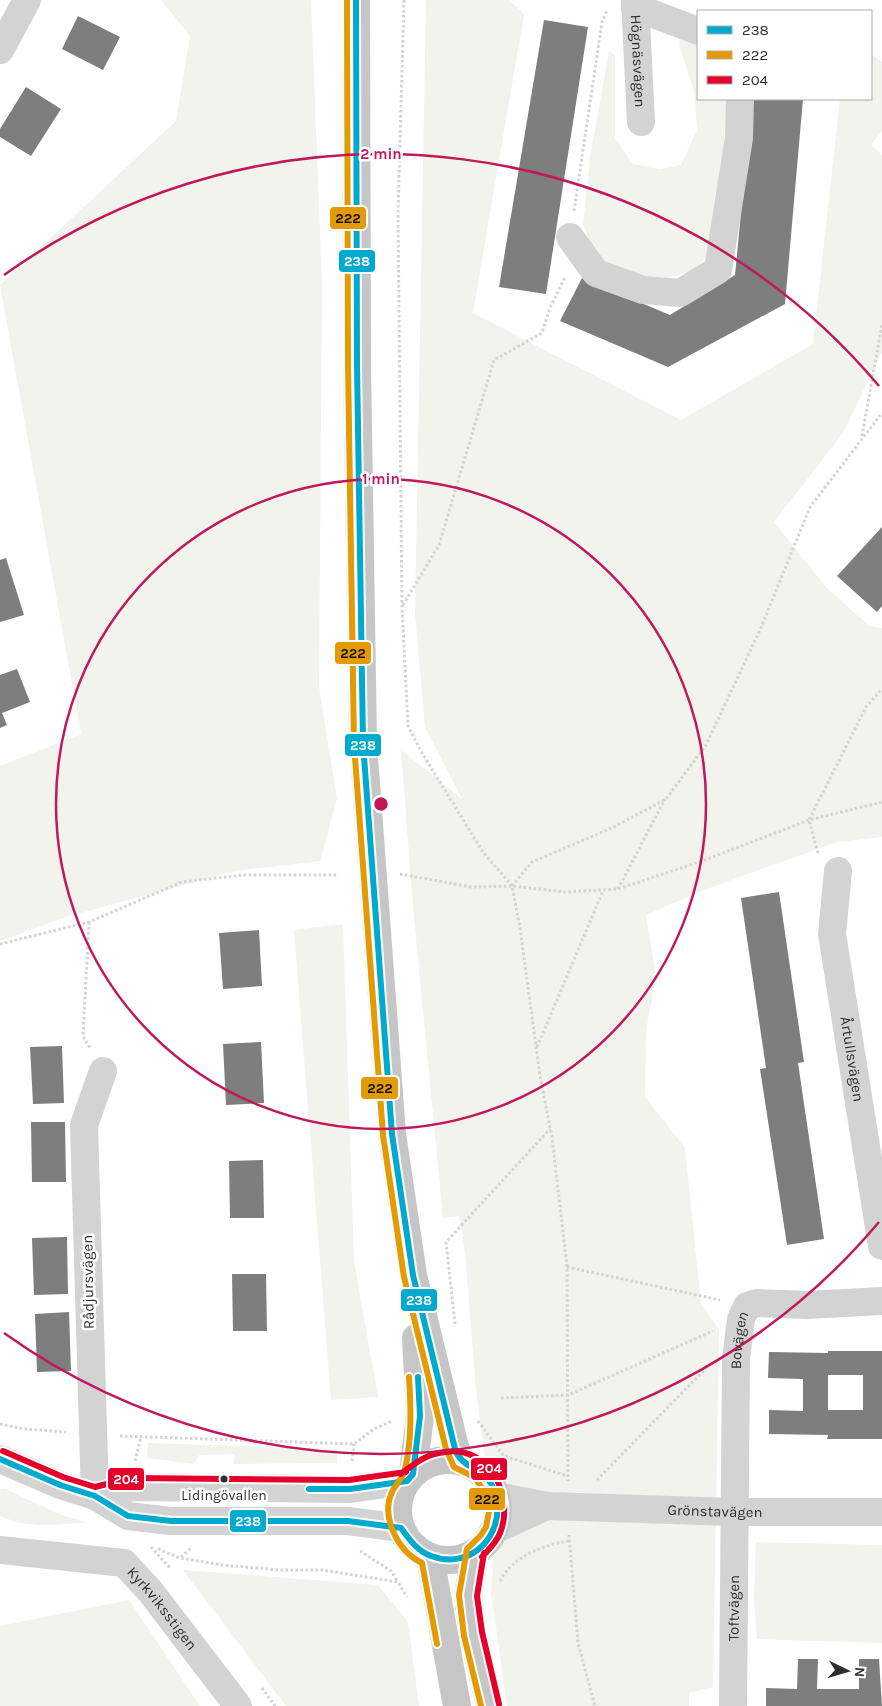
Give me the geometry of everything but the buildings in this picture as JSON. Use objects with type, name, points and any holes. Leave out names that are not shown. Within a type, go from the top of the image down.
[{"type":"main road","points":[[356,0],[357,364],[363,743],[392,1134],[413,1274],[454,1447],[462,1461]]},
{"type":"main road","points":[[410,1477],[427,1464],[444,1460],[462,1461],[479,1470],[491,1484],[496,1496],[498,1513],[494,1530],[488,1540],[475,1552],[464,1558],[447,1561],[430,1558],[417,1551],[405,1538],[401,1528],[397,1511],[399,1497],[410,1477],[420,1416],[413,1274]]},
{"type":"main road","points":[[475,1552],[468,1596],[473,1634],[490,1706]]},
{"type":"main road","points":[[430,1558],[457,1706]]},
{"type":"street","points":[[0,50],[27,0]]},
{"type":"street","points":[[635,4],[697,31]]},
{"type":"street","name":"Högnäsvägen","points":[[635,4],[641,122]]},
{"type":"street","points":[[570,237],[596,273],[642,290],[680,293],[718,270],[738,138],[740,100]]},
{"type":"street","name":"Årtullsvägen","points":[[838,871],[832,934],[882,1246]]},
{"type":"street","name":"Rådjursvägen","points":[[95,1496],[84,1125],[103,1071]]},
{"type":"street","name":"Bovägen","points":[[734,1512],[742,1320],[757,1303],[807,1305],[882,1301]]},
{"type":"street","points":[[0,1459],[60,1485],[95,1496],[128,1516],[171,1521],[348,1521],[401,1528]]},
{"type":"street","points":[[95,1496],[132,1487],[350,1489],[410,1477]]},
{"type":"street","name":"Grönstavägen","points":[[496,1496],[558,1506],[734,1512],[882,1512]]},
{"type":"street","name":"Grönstavägen","points":[[494,1530],[558,1506]]},
{"type":"street","name":"Toftvägen","points":[[733,1706],[734,1512]]},
{"type":"street","name":"Kyrkviksstigen","points":[[0,1550],[124,1563],[150,1591],[238,1706]]},
{"type":"path","points":[[404,0],[398,213],[402,606],[408,726],[422,753],[482,852],[512,886],[520,928],[536,1047],[551,1128],[568,1267],[568,1476],[558,1506],[569,1541],[578,1643],[595,1706]]},
{"type":"path","points":[[402,606],[438,545],[494,360],[542,333],[550,308],[565,277],[602,22],[608,8]]},
{"type":"path","points":[[862,437],[882,324]]},
{"type":"path","points":[[618,889],[666,799],[706,745],[760,630],[810,508],[882,413]]},
{"type":"path","points":[[838,871],[818,854],[809,820],[866,707],[882,689]]},
{"type":"path","points":[[512,886],[532,862],[612,828],[666,799]]},
{"type":"path","points":[[400,874],[471,887],[512,886],[565,892],[618,889],[702,861],[809,820],[882,802]]},
{"type":"path","points":[[0,944],[89,922],[182,882],[243,876],[338,875]]},
{"type":"path","points":[[536,1047],[603,891]]},
{"type":"path","points":[[89,922],[83,1036],[103,1071]]},
{"type":"path","points":[[456,1331],[446,1242],[551,1128]]},
{"type":"path","points":[[568,1267],[742,1320]]},
{"type":"path","points":[[501,1398],[568,1395],[742,1320]]},
{"type":"path","points":[[558,1506],[604,1474],[742,1320]]},
{"type":"path","points":[[446,1413],[470,1411],[504,1456],[568,1476]]},
{"type":"path","points":[[0,1424],[24,1429],[141,1437],[354,1444],[374,1429],[392,1421],[420,1416]]},
{"type":"path","points":[[132,1487],[141,1437]]},
{"type":"path","points":[[468,1596],[494,1592],[502,1576],[516,1560],[553,1543],[569,1541]]},
{"type":"path","points":[[145,1544],[180,1558],[215,1564],[279,1570],[322,1570],[398,1582],[412,1604],[439,1600]]},
{"type":"path","points":[[152,1547],[172,1572]]},
{"type":"path","points":[[257,1682],[275,1706]]},
{"type":"shaded area","points":[[161,0],[311,0],[322,283],[319,686],[337,799],[320,861],[235,871],[66,917],[0,941],[0,766],[81,734],[0,285],[176,121],[190,36]]},
{"type":"shaded area","points":[[426,0],[509,0],[524,14],[473,313],[681,420],[813,344],[840,100],[872,100],[872,55],[882,62],[882,131],[871,145],[882,155],[882,352],[843,433],[774,522],[826,587],[869,626],[882,628],[882,837],[837,842],[704,890],[646,915],[656,976],[646,1031],[645,1097],[685,1148],[701,1304],[719,1329],[713,1687],[689,1693],[689,1706],[507,1706],[491,1592],[494,1552],[507,1536],[498,1475],[485,1459],[476,1389],[465,1252],[459,1216],[443,1218],[414,918],[401,750],[462,799],[425,727],[415,613]]},
{"type":"shaded area","points":[[680,36],[697,42],[697,100],[734,100],[711,250],[695,271],[662,279],[619,275],[596,258],[583,225],[590,158],[609,51],[615,55],[615,138],[633,164],[661,169],[681,165],[697,130],[694,91],[679,44]]},
{"type":"shaded area","points":[[343,924],[354,1261],[378,1397],[331,1400],[294,930]]},
{"type":"shaded area","points":[[148,1443],[337,1449],[337,1463],[234,1464],[235,1454],[199,1455],[194,1464],[147,1458]]},
{"type":"shaded area","points":[[0,1489],[5,1489],[59,1514],[86,1522],[43,1525],[21,1523],[0,1516]]},
{"type":"shaded area","points":[[756,1542],[882,1545],[882,1643],[757,1639],[754,1599]]},
{"type":"shaded area","points":[[183,1570],[378,1585],[408,1622],[419,1706],[286,1706]]},
{"type":"shaded area","points":[[129,1600],[200,1706],[0,1706],[0,1626]]},
{"type":"transit line","name":"222","points":[[347,0],[348,364],[354,744],[383,1135],[404,1277],[446,1449],[454,1467],[474,1477],[487,1498],[489,1512],[486,1527],[467,1549],[459,1595],[464,1636],[481,1706]]},
{"type":"transit line","name":"238","points":[[0,1459],[60,1485],[95,1496],[128,1516],[171,1521],[348,1521],[401,1528],[422,1551],[431,1556],[446,1559],[472,1554],[490,1536],[495,1524],[497,1510],[493,1487],[482,1474],[464,1462],[455,1449],[413,1275],[392,1134],[363,743],[357,364],[356,0]]},
{"type":"transit line","name":"222","points":[[409,1377],[409,1446],[404,1472],[392,1492],[388,1513],[390,1523],[399,1543],[422,1563],[437,1644]]},
{"type":"transit line","name":"238","points":[[309,1489],[350,1489],[407,1481],[413,1474],[420,1416],[418,1377]]},
{"type":"transit line","name":"204","points":[[3,1451],[63,1477],[95,1487],[131,1478],[349,1480],[406,1472]]},
{"type":"transit line","name":"204","points":[[401,1474],[426,1457],[445,1452],[461,1452],[474,1456],[486,1465],[495,1476],[501,1489],[504,1519],[499,1536],[482,1557]]},
{"type":"transit line","name":"204","points":[[484,1553],[477,1596],[482,1632],[499,1704]]},
{"type":"place","name":"Lidingövallen","points":[[224,1479]]}]
